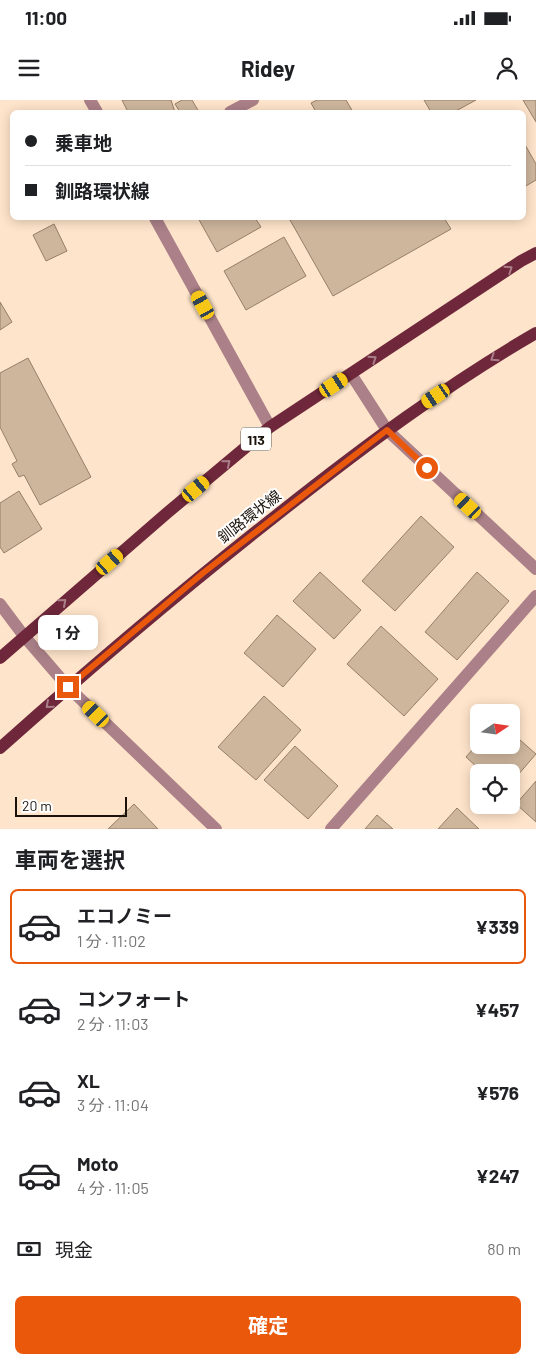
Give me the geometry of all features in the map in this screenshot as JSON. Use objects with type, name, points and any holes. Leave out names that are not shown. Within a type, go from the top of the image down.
[{"type":"main road","name":"113","points":[[0,658],[167,513],[270,427],[521,261],[536,253]]},
{"type":"main road","name":"釧路環状線","points":[[0,748],[68,687],[203,573],[387,430],[502,352],[536,333]]},
{"type":"street","points":[[234,110],[253,100]]},
{"type":"street","points":[[156,220],[270,427]]},
{"type":"street","points":[[351,374],[387,430],[536,569]]},
{"type":"street","points":[[330,829],[536,596]]},
{"type":"street","points":[[0,604],[24,636],[68,687],[216,829]]},
{"type":"building","points":[[122,100],[171,100],[174,110],[127,110]]},
{"type":"building","points":[[182,100],[192,100],[198,110],[179,110],[175,104]]},
{"type":"building","points":[[317,100],[346,100],[352,110],[315,110],[311,103]]},
{"type":"building","points":[[424,100],[476,100],[458,110],[430,110]]},
{"type":"building","points":[[523,100],[536,100],[536,122]]},
{"type":"building","points":[[526,146],[536,164],[536,180],[526,186]]},
{"type":"building","points":[[199,220],[256,220],[261,227],[217,252]]},
{"type":"building","points":[[290,220],[445,220],[451,229],[333,296]]},
{"type":"building","points":[[54,224],[67,251],[46,261],[33,235]]},
{"type":"building","points":[[284,237],[306,276],[246,310],[224,271]]},
{"type":"building","points":[[0,302],[12,322],[0,330]]},
{"type":"building","points":[[28,358],[91,477],[40,505],[24,475],[19,477],[12,464],[17,461],[0,427],[0,373]]},
{"type":"building","points":[[19,491],[42,529],[4,553],[0,547],[0,503]]},
{"type":"building","points":[[421,516],[454,547],[395,611],[362,581]]},
{"type":"building","points":[[320,572],[361,610],[334,639],[293,601]]},
{"type":"building","points":[[477,572],[509,601],[457,660],[425,632]]},
{"type":"building","points":[[277,615],[316,649],[283,687],[244,653]]},
{"type":"building","points":[[381,626],[438,679],[404,716],[347,664]]},
{"type":"building","points":[[264,696],[301,730],[256,780],[218,747]]},
{"type":"building","points":[[520,740],[536,754],[520,773],[520,764],[474,764],[466,757],[470,752],[470,754],[520,754]]},
{"type":"building","points":[[295,746],[338,786],[308,819],[264,780]]},
{"type":"building","points":[[536,781],[536,822],[520,808],[520,799]]},
{"type":"building","points":[[134,804],[158,829],[108,829]]},
{"type":"building","points":[[457,808],[479,829],[438,829]]},
{"type":"building","points":[[377,815],[393,829],[365,829]]},
{"type":"route","points":[[68,687],[203,573],[387,430],[427,468]]}]
